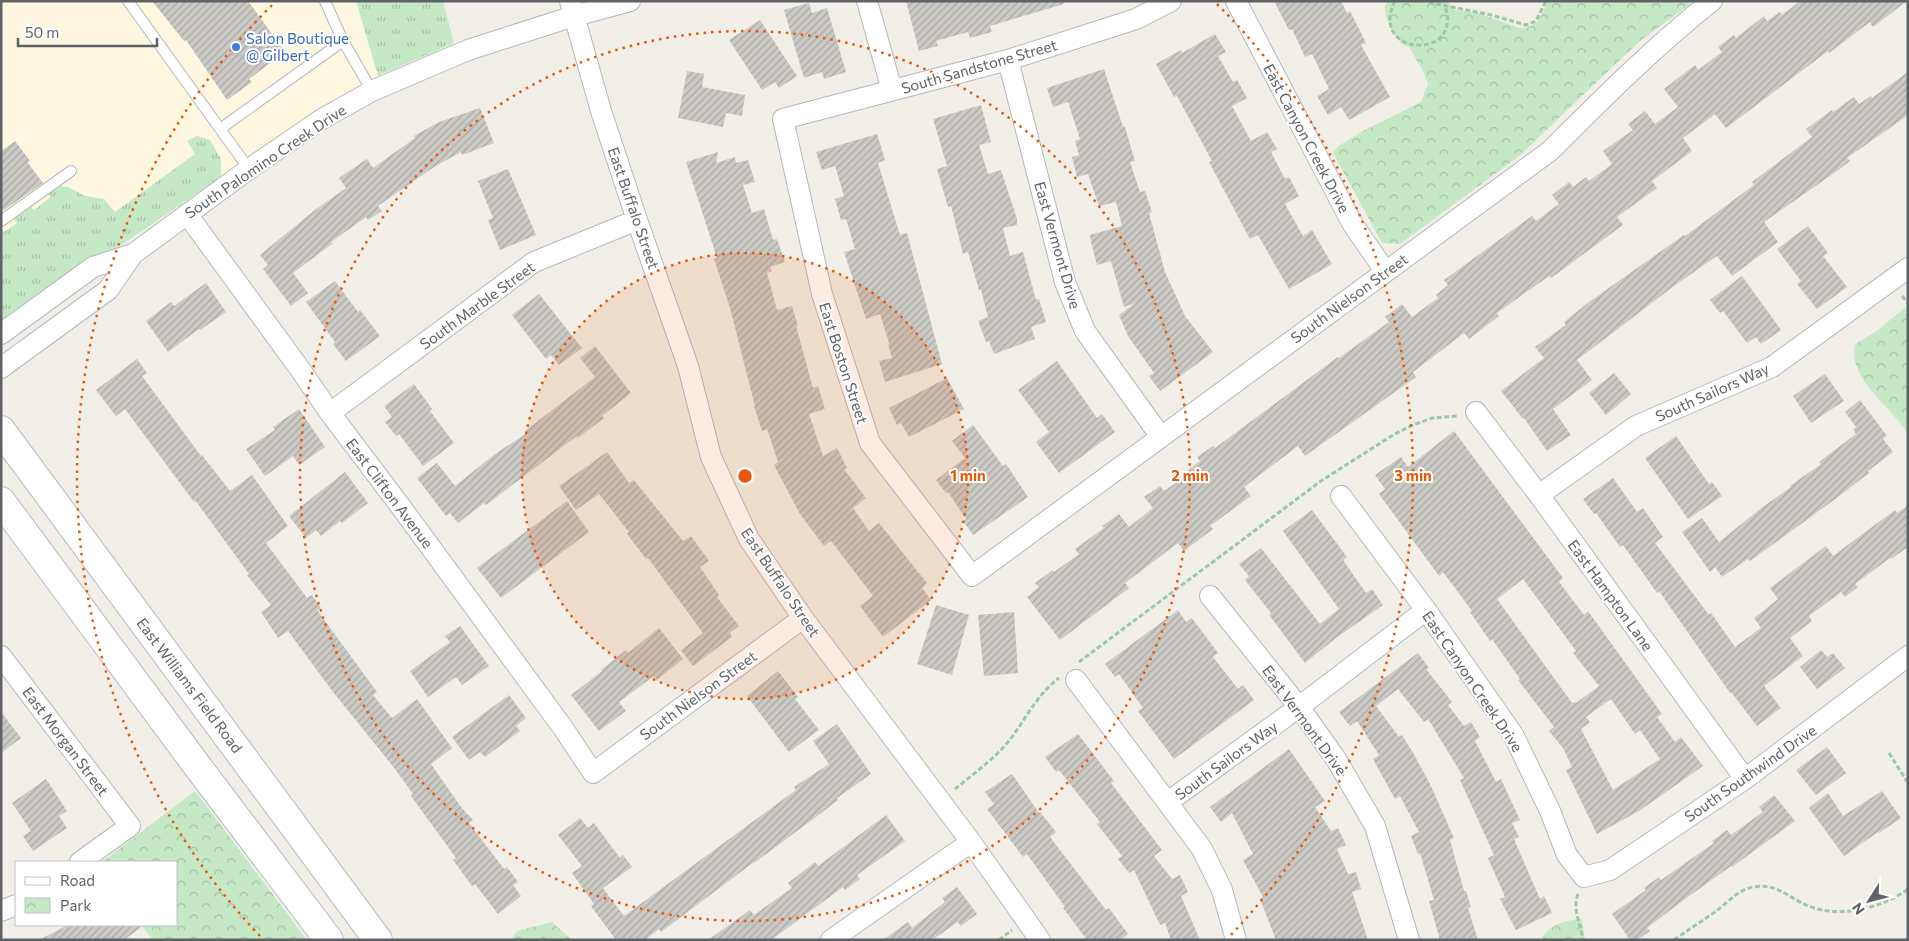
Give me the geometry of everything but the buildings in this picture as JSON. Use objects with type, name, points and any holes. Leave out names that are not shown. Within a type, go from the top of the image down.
[{"type":"main road","name":"East Williams Field Road","points":[[1,430],[378,940]]},
{"type":"main road","points":[[1,501],[198,768],[329,940]]},
{"type":"street","name":"South Palomino Creek Drive","points":[[1,334],[93,267],[133,254],[249,169],[322,119],[372,90],[572,9],[630,1]]},
{"type":"street","points":[[867,1],[892,90]]},
{"type":"street","name":"South Sandstone Street","points":[[783,119],[1008,60],[1136,19],[1171,1]]},
{"type":"street","name":"East Canyon Creek Drive","points":[[1236,1],[1352,223],[1385,271]]},
{"type":"street","name":"South Nielson Street","points":[[972,576],[1550,151],[1633,69],[1679,27],[1712,1]]},
{"type":"street","name":"East Buffalo Street","points":[[572,9],[601,111],[688,366],[711,457],[749,540],[803,618],[971,842],[1040,940]]},
{"type":"street","name":"East Vermont Drive","points":[[1008,60],[1065,282],[1085,331],[1161,437]]},
{"type":"street","name":"East Boston Street","points":[[783,119],[822,294],[870,443],[972,576]]},
{"type":"street","name":"East Clifton Avenue","points":[[187,214],[593,772]]},
{"type":"street","name":"South Marble Street","points":[[330,413],[534,262],[637,220]]},
{"type":"street","name":"South Palomino Creek Drive","points":[[1,368],[108,290],[133,254]]},
{"type":"street","name":"South Sailors Way","points":[[1539,495],[1636,426],[1772,367],[1908,268]]},
{"type":"street","name":"East Hampton Lane","points":[[1476,412],[1539,495],[1745,779]]},
{"type":"street","name":"East Canyon Creek Drive","points":[[1341,496],[1426,610],[1514,736],[1550,811],[1567,855],[1584,877]]},
{"type":"street","name":"East Vermont Drive","points":[[1210,596],[1299,707],[1336,759],[1374,826],[1408,940]]},
{"type":"street","name":"South Sailors Way","points":[[1168,802],[1299,707],[1426,610]]},
{"type":"street","name":"South Nielson Street","points":[[593,772],[803,618]]},
{"type":"street","name":"East Morgan Street","points":[[1,656],[130,826],[81,861]]},
{"type":"street","name":"South Southwind Drive","points":[[1584,877],[1610,870],[1745,779],[1908,656]]},
{"type":"street","points":[[1076,680],[1202,849],[1222,890],[1236,940]]},
{"type":"street","points":[[832,940],[971,842]]},
{"type":"street","points":[[1,910],[15,905]]},
{"type":"lane","points":[[128,1],[249,169]]},
{"type":"lane","points":[[325,1],[343,41],[372,90]]},
{"type":"lane","points":[[220,128],[343,41]]},
{"type":"lane","points":[[1,221],[71,171]]},
{"type":"path","points":[[1395,1],[1391,9],[1392,28],[1397,37],[1413,46],[1431,44],[1439,39],[1444,31],[1448,14],[1445,6]]},
{"type":"path","points":[[1429,1],[1526,25],[1536,21],[1546,1]]},
{"type":"path","points":[[1902,296],[1908,303]]},
{"type":"path","points":[[1889,753],[1908,783]]},
{"type":"path","points":[[1674,940],[1735,895],[1750,887],[1768,886],[1776,888],[1808,906],[1833,911],[1852,910],[1888,902],[1908,889]]},
{"type":"path","points":[[1576,898],[1575,905],[1583,940]]},
{"type":"path","points":[[998,940],[1012,929]]},
{"type":"shaded area","points":[[1,1],[443,1],[454,43],[378,76],[133,234],[1,326]]},
{"type":"green space","points":[[356,1],[443,1],[454,43],[378,76]]},
{"type":"green space","points":[[1388,1],[1447,1],[1454,10],[1478,13],[1519,28],[1535,24],[1548,1],[1690,1],[1690,4],[1640,41],[1518,157],[1400,244],[1382,243],[1333,153],[1359,133],[1421,102],[1428,84],[1409,47],[1402,44],[1392,31],[1386,17],[1385,6]]},
{"type":"green space","points":[[197,136],[210,140],[221,159],[221,177],[1,327],[1,234],[17,223],[14,219],[31,207],[34,210],[51,197],[49,194],[60,186],[68,187],[85,196],[104,199],[115,212],[195,154],[187,141]]},
{"type":"green space","points":[[1906,307],[1908,309],[1908,434],[1864,381],[1854,357],[1855,344],[1874,333]]},
{"type":"green space","points":[[195,791],[307,940],[153,940],[142,926],[178,926],[178,861],[103,861]]},
{"type":"green space","points":[[1582,919],[1585,940],[1542,940],[1548,930],[1553,927],[1571,920]]},
{"type":"green space","points":[[552,922],[572,940],[511,940],[517,931]]},
{"type":"place","name":"Salon Boutique @ Gilbert","points":[[236,47]]}]
